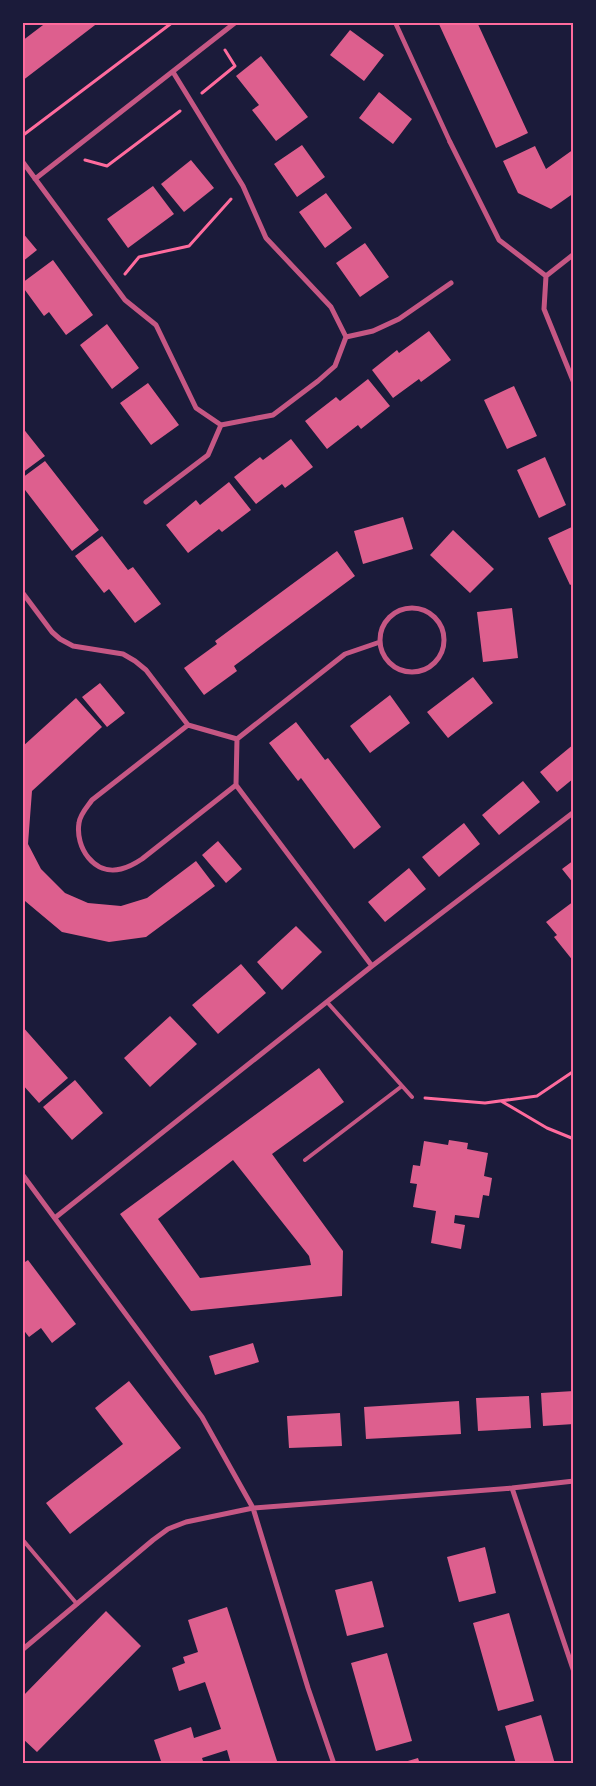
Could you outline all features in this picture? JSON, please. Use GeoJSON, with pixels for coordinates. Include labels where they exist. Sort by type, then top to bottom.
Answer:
{"type":"FeatureCollection","features":[{"type":"Feature","properties":{"kind":"street"},"geometry":{"type":"LineString","coordinates":[[36,179],[236,22]]}},
{"type":"Feature","properties":{"kind":"street"},"geometry":{"type":"LineString","coordinates":[[395,22],[450,142],[499,240],[546,276]]}},
{"type":"Feature","properties":{"kind":"street"},"geometry":{"type":"LineString","coordinates":[[22,161],[125,300],[156,325],[196,408],[222,425],[272,415],[335,366],[346,337],[332,307],[266,238],[243,186],[173,72]]}},
{"type":"Feature","properties":{"kind":"street"},"geometry":{"type":"LineString","coordinates":[[574,254],[546,276],[544,309],[574,383]]}},
{"type":"Feature","properties":{"kind":"street"},"geometry":{"type":"LineString","coordinates":[[346,337],[373,332],[451,283]]}},
{"type":"Feature","properties":{"kind":"street"},"geometry":{"type":"LineString","coordinates":[[146,502],[208,455],[222,425]]}},
{"type":"Feature","properties":{"kind":"street"},"geometry":{"type":"LineString","coordinates":[[22,592],[52,632],[60,639],[79,647],[123,654],[146,670],[188,725],[237,740]]}},
{"type":"Feature","properties":{"kind":"street"},"geometry":{"type":"LineString","coordinates":[[410,608],[426,611],[435,617],[442,626],[444,637],[444,647],[434,664],[425,670],[415,672],[395,668],[382,652],[380,642],[386,621],[394,614],[410,608]]}},
{"type":"Feature","properties":{"kind":"street"},"geometry":{"type":"LineString","coordinates":[[237,740],[345,654],[380,642]]}},
{"type":"Feature","properties":{"kind":"street"},"geometry":{"type":"LineString","coordinates":[[188,725],[92,800],[84,810],[79,821],[78,833],[81,846],[87,857],[97,866],[108,870],[120,870],[132,865],[236,785]]}},
{"type":"Feature","properties":{"kind":"street"},"geometry":{"type":"LineString","coordinates":[[237,740],[236,785],[372,966]]}},
{"type":"Feature","properties":{"kind":"street"},"geometry":{"type":"LineString","coordinates":[[56,1217],[372,966],[574,812]]}},
{"type":"Feature","properties":{"kind":"street"},"geometry":{"type":"LineString","coordinates":[[22,1174],[56,1217],[202,1417],[253,1508],[308,1688],[334,1764]]}},
{"type":"Feature","properties":{"kind":"street"},"geometry":{"type":"LineString","coordinates":[[22,1650],[153,1540],[168,1529],[194,1520],[253,1508],[512,1488],[574,1481]]}},
{"type":"Feature","properties":{"kind":"street"},"geometry":{"type":"LineString","coordinates":[[512,1488],[574,1672]]}},
{"type":"Feature","properties":{"kind":"lane"},"geometry":{"type":"LineString","coordinates":[[327,1002],[412,1097]]}},
{"type":"Feature","properties":{"kind":"lane"},"geometry":{"type":"LineString","coordinates":[[305,1160],[402,1086]]}},
{"type":"Feature","properties":{"kind":"lane"},"geometry":{"type":"LineString","coordinates":[[22,1539],[77,1604]]}},
{"type":"Feature","properties":{"kind":"path"},"geometry":{"type":"LineString","coordinates":[[22,136],[173,22]]}},
{"type":"Feature","properties":{"kind":"path"},"geometry":{"type":"LineString","coordinates":[[69,153],[106,166],[191,102],[235,66],[217,38]]}},
{"type":"Feature","properties":{"kind":"path"},"geometry":{"type":"LineString","coordinates":[[115,286],[138,257],[190,246],[243,186]]}},
{"type":"Feature","properties":{"kind":"path"},"geometry":{"type":"LineString","coordinates":[[412,1097],[485,1103],[537,1096],[574,1071]]}},
{"type":"Feature","properties":{"kind":"path"},"geometry":{"type":"LineString","coordinates":[[500,1101],[547,1128],[574,1139]]}},
{"type":"Feature","properties":{"kind":"building"},"geometry":{"type":"Polygon","coordinates":[[[47,22],[99,22],[22,81],[22,41],[47,22]]]}},
{"type":"Feature","properties":{"kind":"building"},"geometry":{"type":"Polygon","coordinates":[[[438,22],[477,22],[528,133],[496,148],[438,22]]]}},
{"type":"Feature","properties":{"kind":"building"},"geometry":{"type":"Polygon","coordinates":[[[350,30],[384,55],[364,81],[330,55],[350,30]]]}},
{"type":"Feature","properties":{"kind":"building"},"geometry":{"type":"Polygon","coordinates":[[[261,56],[308,117],[276,141],[252,110],[259,105],[236,76],[261,56]]]}},
{"type":"Feature","properties":{"kind":"building"},"geometry":{"type":"Polygon","coordinates":[[[379,92],[412,119],[393,144],[359,118],[379,92]]]}},
{"type":"Feature","properties":{"kind":"building"},"geometry":{"type":"Polygon","coordinates":[[[302,145],[325,177],[297,197],[274,164],[302,145]]]}},
{"type":"Feature","properties":{"kind":"building"},"geometry":{"type":"Polygon","coordinates":[[[535,146],[546,169],[574,149],[574,193],[551,209],[518,193],[503,161],[535,146]]]}},
{"type":"Feature","properties":{"kind":"building"},"geometry":{"type":"Polygon","coordinates":[[[191,160],[214,188],[184,212],[161,184],[191,160]]]}},
{"type":"Feature","properties":{"kind":"building"},"geometry":{"type":"Polygon","coordinates":[[[153,186],[174,214],[128,248],[107,219],[153,186]]]}},
{"type":"Feature","properties":{"kind":"building"},"geometry":{"type":"Polygon","coordinates":[[[326,193],[352,228],[325,248],[299,212],[326,193]]]}},
{"type":"Feature","properties":{"kind":"building"},"geometry":{"type":"Polygon","coordinates":[[[22,232],[37,250],[22,262],[22,232]]]}},
{"type":"Feature","properties":{"kind":"building"},"geometry":{"type":"Polygon","coordinates":[[[365,243],[389,277],[360,297],[336,263],[365,243]]]}},
{"type":"Feature","properties":{"kind":"building"},"geometry":{"type":"Polygon","coordinates":[[[53,260],[93,315],[66,335],[49,312],[44,316],[22,286],[22,283],[53,260]]]}},
{"type":"Feature","properties":{"kind":"building"},"geometry":{"type":"Polygon","coordinates":[[[107,324],[139,368],[112,389],[80,345],[107,324]]]}},
{"type":"Feature","properties":{"kind":"building"},"geometry":{"type":"Polygon","coordinates":[[[429,331],[451,360],[421,382],[419,379],[393,398],[372,370],[397,350],[399,353],[429,331]]]}},
{"type":"Feature","properties":{"kind":"building"},"geometry":{"type":"Polygon","coordinates":[[[368,379],[390,406],[361,429],[358,425],[327,449],[305,421],[336,397],[340,401],[368,379]]]}},
{"type":"Feature","properties":{"kind":"building"},"geometry":{"type":"Polygon","coordinates":[[[148,383],[179,425],[151,445],[120,403],[148,383]]]}},
{"type":"Feature","properties":{"kind":"building"},"geometry":{"type":"Polygon","coordinates":[[[514,386],[537,436],[507,449],[484,400],[514,386]]]}},
{"type":"Feature","properties":{"kind":"building"},"geometry":{"type":"Polygon","coordinates":[[[22,427],[45,456],[22,473],[22,427]]]}},
{"type":"Feature","properties":{"kind":"building"},"geometry":{"type":"Polygon","coordinates":[[[291,439],[313,467],[285,488],[282,484],[256,504],[234,477],[260,457],[263,460],[291,439]]]}},
{"type":"Feature","properties":{"kind":"building"},"geometry":{"type":"Polygon","coordinates":[[[545,457],[566,505],[539,518],[517,470],[545,457]]]}},
{"type":"Feature","properties":{"kind":"building"},"geometry":{"type":"Polygon","coordinates":[[[45,461],[99,530],[72,551],[22,486],[22,478],[45,461]]]}},
{"type":"Feature","properties":{"kind":"building"},"geometry":{"type":"Polygon","coordinates":[[[229,482],[251,510],[222,532],[219,529],[188,553],[166,525],[196,500],[200,505],[229,482]]]}},
{"type":"Feature","properties":{"kind":"building"},"geometry":{"type":"Polygon","coordinates":[[[403,517],[413,549],[363,564],[354,531],[403,517]]]}},
{"type":"Feature","properties":{"kind":"building"},"geometry":{"type":"Polygon","coordinates":[[[574,526],[574,583],[570,585],[548,538],[574,526]]]}},
{"type":"Feature","properties":{"kind":"building"},"geometry":{"type":"Polygon","coordinates":[[[453,530],[494,569],[470,593],[430,555],[453,530]]]}},
{"type":"Feature","properties":{"kind":"building"},"geometry":{"type":"Polygon","coordinates":[[[102,536],[128,570],[133,567],[161,604],[135,623],[109,589],[104,593],[75,556],[102,536]]]}},
{"type":"Feature","properties":{"kind":"building"},"geometry":{"type":"Polygon","coordinates":[[[337,551],[355,576],[234,666],[237,671],[204,695],[184,668],[217,644],[215,641],[337,551]]]}},
{"type":"Feature","properties":{"kind":"building"},"geometry":{"type":"Polygon","coordinates":[[[512,608],[518,658],[483,662],[477,612],[512,608]]]}},
{"type":"Feature","properties":{"kind":"building"},"geometry":{"type":"Polygon","coordinates":[[[473,677],[493,703],[448,738],[427,712],[473,677]]]}},
{"type":"Feature","properties":{"kind":"building"},"geometry":{"type":"Polygon","coordinates":[[[100,683],[125,713],[107,727],[82,697],[100,683]]]}},
{"type":"Feature","properties":{"kind":"building"},"geometry":{"type":"Polygon","coordinates":[[[390,695],[410,723],[370,753],[350,726],[390,695]]]}},
{"type":"Feature","properties":{"kind":"building"},"geometry":{"type":"Polygon","coordinates":[[[76,698],[102,727],[32,791],[28,844],[41,869],[65,893],[88,903],[121,906],[147,898],[196,861],[215,886],[146,937],[109,942],[62,932],[22,898],[22,747],[76,698]]]}},
{"type":"Feature","properties":{"kind":"building"},"geometry":{"type":"Polygon","coordinates":[[[296,722],[325,760],[328,758],[381,827],[354,849],[301,778],[298,781],[269,743],[296,722]]]}},
{"type":"Feature","properties":{"kind":"building"},"geometry":{"type":"Polygon","coordinates":[[[574,744],[574,778],[557,792],[540,772],[574,744]]]}},
{"type":"Feature","properties":{"kind":"building"},"geometry":{"type":"Polygon","coordinates":[[[523,781],[540,802],[499,835],[482,815],[523,781]]]}},
{"type":"Feature","properties":{"kind":"building"},"geometry":{"type":"Polygon","coordinates":[[[464,823],[480,844],[439,877],[422,857],[464,823]]]}},
{"type":"Feature","properties":{"kind":"building"},"geometry":{"type":"Polygon","coordinates":[[[218,841],[242,869],[226,883],[202,855],[218,841]]]}},
{"type":"Feature","properties":{"kind":"building"},"geometry":{"type":"Polygon","coordinates":[[[574,860],[574,884],[562,869],[574,860]]]}},
{"type":"Feature","properties":{"kind":"building"},"geometry":{"type":"Polygon","coordinates":[[[409,868],[426,889],[385,922],[368,902],[409,868]]]}},
{"type":"Feature","properties":{"kind":"building"},"geometry":{"type":"Polygon","coordinates":[[[574,901],[574,962],[554,937],[557,935],[546,922],[574,901]]]}},
{"type":"Feature","properties":{"kind":"building"},"geometry":{"type":"Polygon","coordinates":[[[296,926],[322,952],[282,990],[257,962],[296,926]]]}},
{"type":"Feature","properties":{"kind":"building"},"geometry":{"type":"Polygon","coordinates":[[[241,964],[266,993],[218,1034],[192,1005],[241,964]]]}},
{"type":"Feature","properties":{"kind":"building"},"geometry":{"type":"Polygon","coordinates":[[[170,1016],[197,1044],[150,1087],[124,1058],[170,1016]]]}},
{"type":"Feature","properties":{"kind":"building"},"geometry":{"type":"Polygon","coordinates":[[[22,1026],[68,1078],[39,1103],[22,1084],[22,1026]]]}},
{"type":"Feature","properties":{"kind":"building"},"geometry":{"type":"Polygon","coordinates":[[[319,1068],[344,1102],[272,1154],[343,1251],[342,1296],[191,1311],[120,1214],[319,1068]],[[233,1160],[158,1219],[200,1278],[311,1265],[309,1256],[233,1160]]]}},
{"type":"Feature","properties":{"kind":"building"},"geometry":{"type":"Polygon","coordinates":[[[75,1080],[103,1113],[72,1140],[43,1107],[75,1080]]]}},
{"type":"Feature","properties":{"kind":"building"},"geometry":{"type":"Polygon","coordinates":[[[449,1140],[468,1143],[467,1149],[488,1153],[484,1176],[492,1178],[489,1196],[483,1195],[479,1218],[455,1215],[454,1223],[465,1225],[461,1249],[431,1243],[436,1211],[413,1207],[417,1184],[410,1183],[413,1165],[420,1166],[424,1141],[448,1145],[449,1140]]]}},
{"type":"Feature","properties":{"kind":"building"},"geometry":{"type":"Polygon","coordinates":[[[28,1260],[76,1324],[52,1343],[41,1328],[29,1337],[22,1328],[22,1264],[28,1260]]]}},
{"type":"Feature","properties":{"kind":"building"},"geometry":{"type":"Polygon","coordinates":[[[253,1343],[259,1362],[215,1375],[209,1356],[253,1343]]]}},
{"type":"Feature","properties":{"kind":"building"},"geometry":{"type":"Polygon","coordinates":[[[129,1381],[181,1448],[70,1534],[46,1503],[123,1444],[95,1408],[129,1381]]]}},
{"type":"Feature","properties":{"kind":"building"},"geometry":{"type":"Polygon","coordinates":[[[574,1391],[574,1424],[543,1426],[541,1393],[574,1391]]]}},
{"type":"Feature","properties":{"kind":"building"},"geometry":{"type":"Polygon","coordinates":[[[529,1396],[531,1428],[478,1431],[476,1398],[529,1396]]]}},
{"type":"Feature","properties":{"kind":"building"},"geometry":{"type":"Polygon","coordinates":[[[459,1401],[461,1434],[366,1439],[364,1407],[459,1401]]]}},
{"type":"Feature","properties":{"kind":"building"},"geometry":{"type":"Polygon","coordinates":[[[340,1413],[342,1446],[289,1448],[287,1416],[340,1413]]]}},
{"type":"Feature","properties":{"kind":"building"},"geometry":{"type":"Polygon","coordinates":[[[485,1547],[496,1593],[459,1602],[447,1557],[485,1547]]]}},
{"type":"Feature","properties":{"kind":"building"},"geometry":{"type":"Polygon","coordinates":[[[372,1581],[384,1627],[347,1636],[335,1590],[372,1581]]]}},
{"type":"Feature","properties":{"kind":"building"},"geometry":{"type":"Polygon","coordinates":[[[227,1607],[278,1764],[231,1764],[227,1750],[202,1758],[204,1764],[162,1764],[154,1740],[191,1727],[194,1738],[221,1729],[205,1682],[179,1691],[172,1668],[185,1663],[183,1657],[198,1652],[188,1620],[227,1607]]]}},
{"type":"Feature","properties":{"kind":"building"},"geometry":{"type":"Polygon","coordinates":[[[106,1611],[141,1646],[37,1752],[22,1738],[22,1697],[106,1611]]]}},
{"type":"Feature","properties":{"kind":"building"},"geometry":{"type":"Polygon","coordinates":[[[509,1613],[534,1701],[498,1711],[473,1623],[509,1613]]]}},
{"type":"Feature","properties":{"kind":"building"},"geometry":{"type":"Polygon","coordinates":[[[387,1653],[412,1741],[376,1751],[351,1663],[387,1653]]]}},
{"type":"Feature","properties":{"kind":"building"},"geometry":{"type":"Polygon","coordinates":[[[541,1715],[555,1764],[516,1764],[505,1726],[541,1715]]]}},
{"type":"Feature","properties":{"kind":"building"},"geometry":{"type":"Polygon","coordinates":[[[418,1758],[420,1764],[401,1764],[401,1763],[418,1758]]]}}]}
